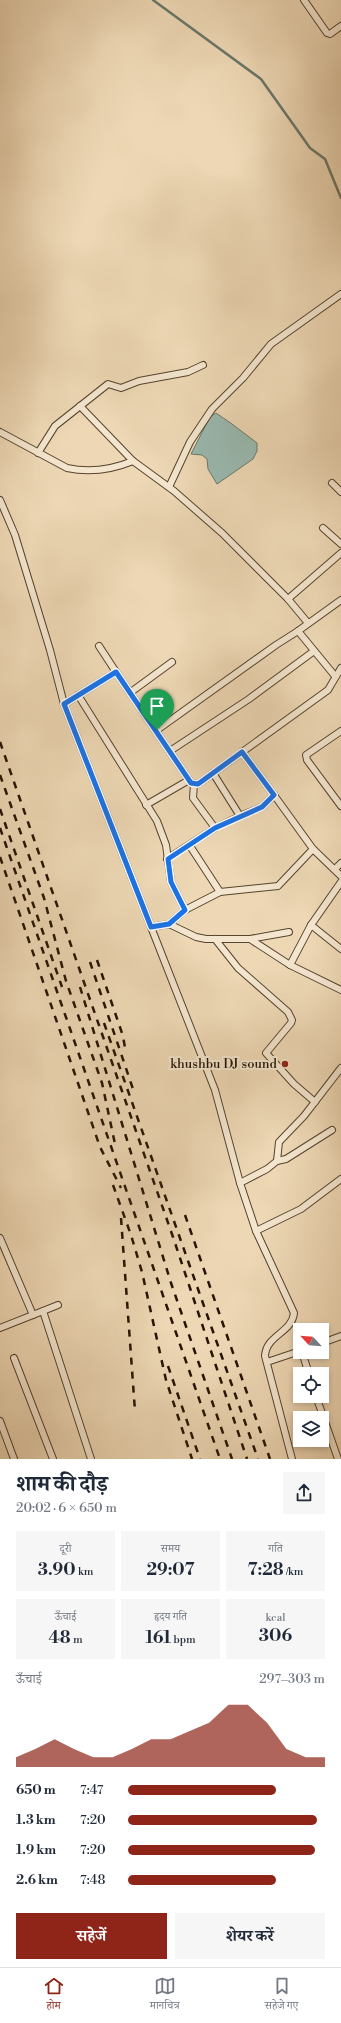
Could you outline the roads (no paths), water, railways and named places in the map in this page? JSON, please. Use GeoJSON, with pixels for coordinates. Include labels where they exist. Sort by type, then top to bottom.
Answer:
{"type":"FeatureCollection","features":[{"type":"Feature","properties":{"kind":"street"},"geometry":{"type":"LineString","coordinates":[[306,1],[327,33],[330,34],[341,26]]}},
{"type":"Feature","properties":{"kind":"street"},"geometry":{"type":"LineString","coordinates":[[169,487],[190,442],[212,409],[243,378],[271,344],[341,294]]}},
{"type":"Feature","properties":{"kind":"street"},"geometry":{"type":"LineString","coordinates":[[38,453],[55,426],[108,384],[121,388],[139,381],[188,372],[203,365]]}},
{"type":"Feature","properties":{"kind":"street"},"geometry":{"type":"LineString","coordinates":[[80,406],[133,461],[169,487],[222,533],[288,599],[308,624]]}},
{"type":"Feature","properties":{"kind":"street"},"geometry":{"type":"LineString","coordinates":[[0,432],[67,468],[78,470],[102,470],[118,468],[133,461]]}},
{"type":"Feature","properties":{"kind":"street"},"geometry":{"type":"LineString","coordinates":[[332,483],[341,492]]}},
{"type":"Feature","properties":{"kind":"street"},"geometry":{"type":"LineString","coordinates":[[0,500],[15,536],[50,650],[64,704],[215,1090],[240,1183],[256,1231],[294,1313],[292,1322],[269,1342],[265,1348],[267,1362],[292,1459]]}},
{"type":"Feature","properties":{"kind":"street"},"geometry":{"type":"LineString","coordinates":[[323,528],[341,544]]}},
{"type":"Feature","properties":{"kind":"street"},"geometry":{"type":"LineString","coordinates":[[288,599],[341,553]]}},
{"type":"Feature","properties":{"kind":"street"},"geometry":{"type":"LineString","coordinates":[[157,730],[341,600]]}},
{"type":"Feature","properties":{"kind":"street"},"geometry":{"type":"LineString","coordinates":[[298,631],[335,676]]}},
{"type":"Feature","properties":{"kind":"street"},"geometry":{"type":"LineString","coordinates":[[99,646],[191,782],[193,798],[215,828]]}},
{"type":"Feature","properties":{"kind":"street"},"geometry":{"type":"LineString","coordinates":[[170,751],[249,699],[314,651]]}},
{"type":"Feature","properties":{"kind":"street"},"geometry":{"type":"LineString","coordinates":[[131,692],[172,662]]}},
{"type":"Feature","properties":{"kind":"street"},"geometry":{"type":"LineString","coordinates":[[146,805],[191,782],[198,784],[328,690],[341,668]]}},
{"type":"Feature","properties":{"kind":"street"},"geometry":{"type":"LineString","coordinates":[[64,704],[116,672]]}},
{"type":"Feature","properties":{"kind":"street"},"geometry":{"type":"LineString","coordinates":[[78,696],[146,805],[163,836],[171,882],[185,910]]}},
{"type":"Feature","properties":{"kind":"street"},"geometry":{"type":"LineString","coordinates":[[341,731],[306,755],[307,760],[341,806]]}},
{"type":"Feature","properties":{"kind":"street"},"geometry":{"type":"LineString","coordinates":[[242,752],[313,849],[341,876]]}},
{"type":"Feature","properties":{"kind":"street"},"geometry":{"type":"LineString","coordinates":[[213,773],[240,816]]}},
{"type":"Feature","properties":{"kind":"street"},"geometry":{"type":"LineString","coordinates":[[168,859],[190,846],[215,828],[262,807],[274,795]]}},
{"type":"Feature","properties":{"kind":"street"},"geometry":{"type":"LineString","coordinates":[[190,846],[220,892]]}},
{"type":"Feature","properties":{"kind":"street"},"geometry":{"type":"LineString","coordinates":[[151,927],[169,924],[185,910],[220,892],[278,886],[313,849]]}},
{"type":"Feature","properties":{"kind":"street"},"geometry":{"type":"LineString","coordinates":[[335,869],[341,863]]}},
{"type":"Feature","properties":{"kind":"street"},"geometry":{"type":"LineString","coordinates":[[290,965],[311,925],[341,882]]}},
{"type":"Feature","properties":{"kind":"street"},"geometry":{"type":"LineString","coordinates":[[169,924],[196,937],[206,939],[250,939],[289,932]]}},
{"type":"Feature","properties":{"kind":"street"},"geometry":{"type":"LineString","coordinates":[[311,925],[341,949]]}},
{"type":"Feature","properties":{"kind":"street"},"geometry":{"type":"LineString","coordinates":[[215,939],[238,968],[288,1012],[292,1020],[291,1023],[268,1048],[266,1053],[294,1084],[315,1102]]}},
{"type":"Feature","properties":{"kind":"street"},"geometry":{"type":"LineString","coordinates":[[250,939],[290,965],[341,990]]}},
{"type":"Feature","properties":{"kind":"street"},"geometry":{"type":"LineString","coordinates":[[277,1161],[280,1142],[315,1102],[341,1068]]}},
{"type":"Feature","properties":{"kind":"street"},"geometry":{"type":"LineString","coordinates":[[240,1183],[267,1169],[277,1161],[286,1159],[332,1130]]}},
{"type":"Feature","properties":{"kind":"street"},"geometry":{"type":"LineString","coordinates":[[256,1231],[301,1209],[341,1179]]}},
{"type":"Feature","properties":{"kind":"street"},"geometry":{"type":"LineString","coordinates":[[0,1238],[33,1315]]}},
{"type":"Feature","properties":{"kind":"street"},"geometry":{"type":"LineString","coordinates":[[0,1328],[58,1305]]}},
{"type":"Feature","properties":{"kind":"street"},"geometry":{"type":"LineString","coordinates":[[43,1311],[91,1459]]}},
{"type":"Feature","properties":{"kind":"street"},"geometry":{"type":"LineString","coordinates":[[329,1340],[341,1336]]}},
{"type":"Feature","properties":{"kind":"street"},"geometry":{"type":"LineString","coordinates":[[267,1362],[293,1354]]}},
{"type":"Feature","properties":{"kind":"street"},"geometry":{"type":"LineString","coordinates":[[14,1358],[53,1459]]}},
{"type":"Feature","properties":{"kind":"street"},"geometry":{"type":"LineString","coordinates":[[318,1403],[338,1459]]}},
{"type":"Feature","properties":{"kind":"street"},"geometry":{"type":"LineString","coordinates":[[0,1422],[14,1459]]}},
{"type":"Feature","properties":{"kind":"water"},"geometry":{"type":"Polygon","coordinates":[[[216,413],[257,443],[257,451],[253,459],[217,484],[208,469],[207,459],[202,455],[191,454],[210,417],[216,413]]]}},
{"type":"Feature","properties":{"kind":"waterway"},"geometry":{"type":"LineString","coordinates":[[153,0],[261,79],[310,148],[325,159],[341,198]]}},
{"type":"Feature","properties":{"kind":"railway"},"geometry":{"type":"LineString","coordinates":[[0,742],[173,1237],[247,1459]]}},
{"type":"Feature","properties":{"kind":"railway"},"geometry":{"type":"LineString","coordinates":[[0,775],[44,898],[66,981],[102,1083],[115,1144]]}},
{"type":"Feature","properties":{"kind":"railway"},"geometry":{"type":"LineString","coordinates":[[0,809],[62,987]]}},
{"type":"Feature","properties":{"kind":"railway"},"geometry":{"type":"LineString","coordinates":[[0,828],[220,1459]]}},
{"type":"Feature","properties":{"kind":"railway"},"geometry":{"type":"LineString","coordinates":[[0,857],[100,1147],[121,1188]]}},
{"type":"Feature","properties":{"kind":"railway"},"geometry":{"type":"LineString","coordinates":[[97,960],[123,1036],[125,1048]]}},
{"type":"Feature","properties":{"kind":"railway"},"geometry":{"type":"LineString","coordinates":[[90,962],[133,1089]]}},
{"type":"Feature","properties":{"kind":"railway"},"geometry":{"type":"LineString","coordinates":[[80,987],[171,1283],[232,1459]]}},
{"type":"Feature","properties":{"kind":"railway"},"geometry":{"type":"LineString","coordinates":[[104,1023],[258,1459]]}},
{"type":"Feature","properties":{"kind":"railway"},"geometry":{"type":"LineString","coordinates":[[113,1185],[131,1235],[142,1272],[166,1380],[192,1459]]}},
{"type":"Feature","properties":{"kind":"railway"},"geometry":{"type":"LineString","coordinates":[[185,1215],[270,1459]]}},
{"type":"Feature","properties":{"kind":"railway"},"geometry":{"type":"LineString","coordinates":[[121,1218],[135,1411]]}},
{"type":"Feature","properties":{"kind":"railway"},"geometry":{"type":"LineString","coordinates":[[168,1366],[200,1459]]}},
{"type":"Feature","properties":{"kind":"place","name":"khushbu DJ sound"},"geometry":{"type":"Point","coordinates":[285,1064]}}]}
